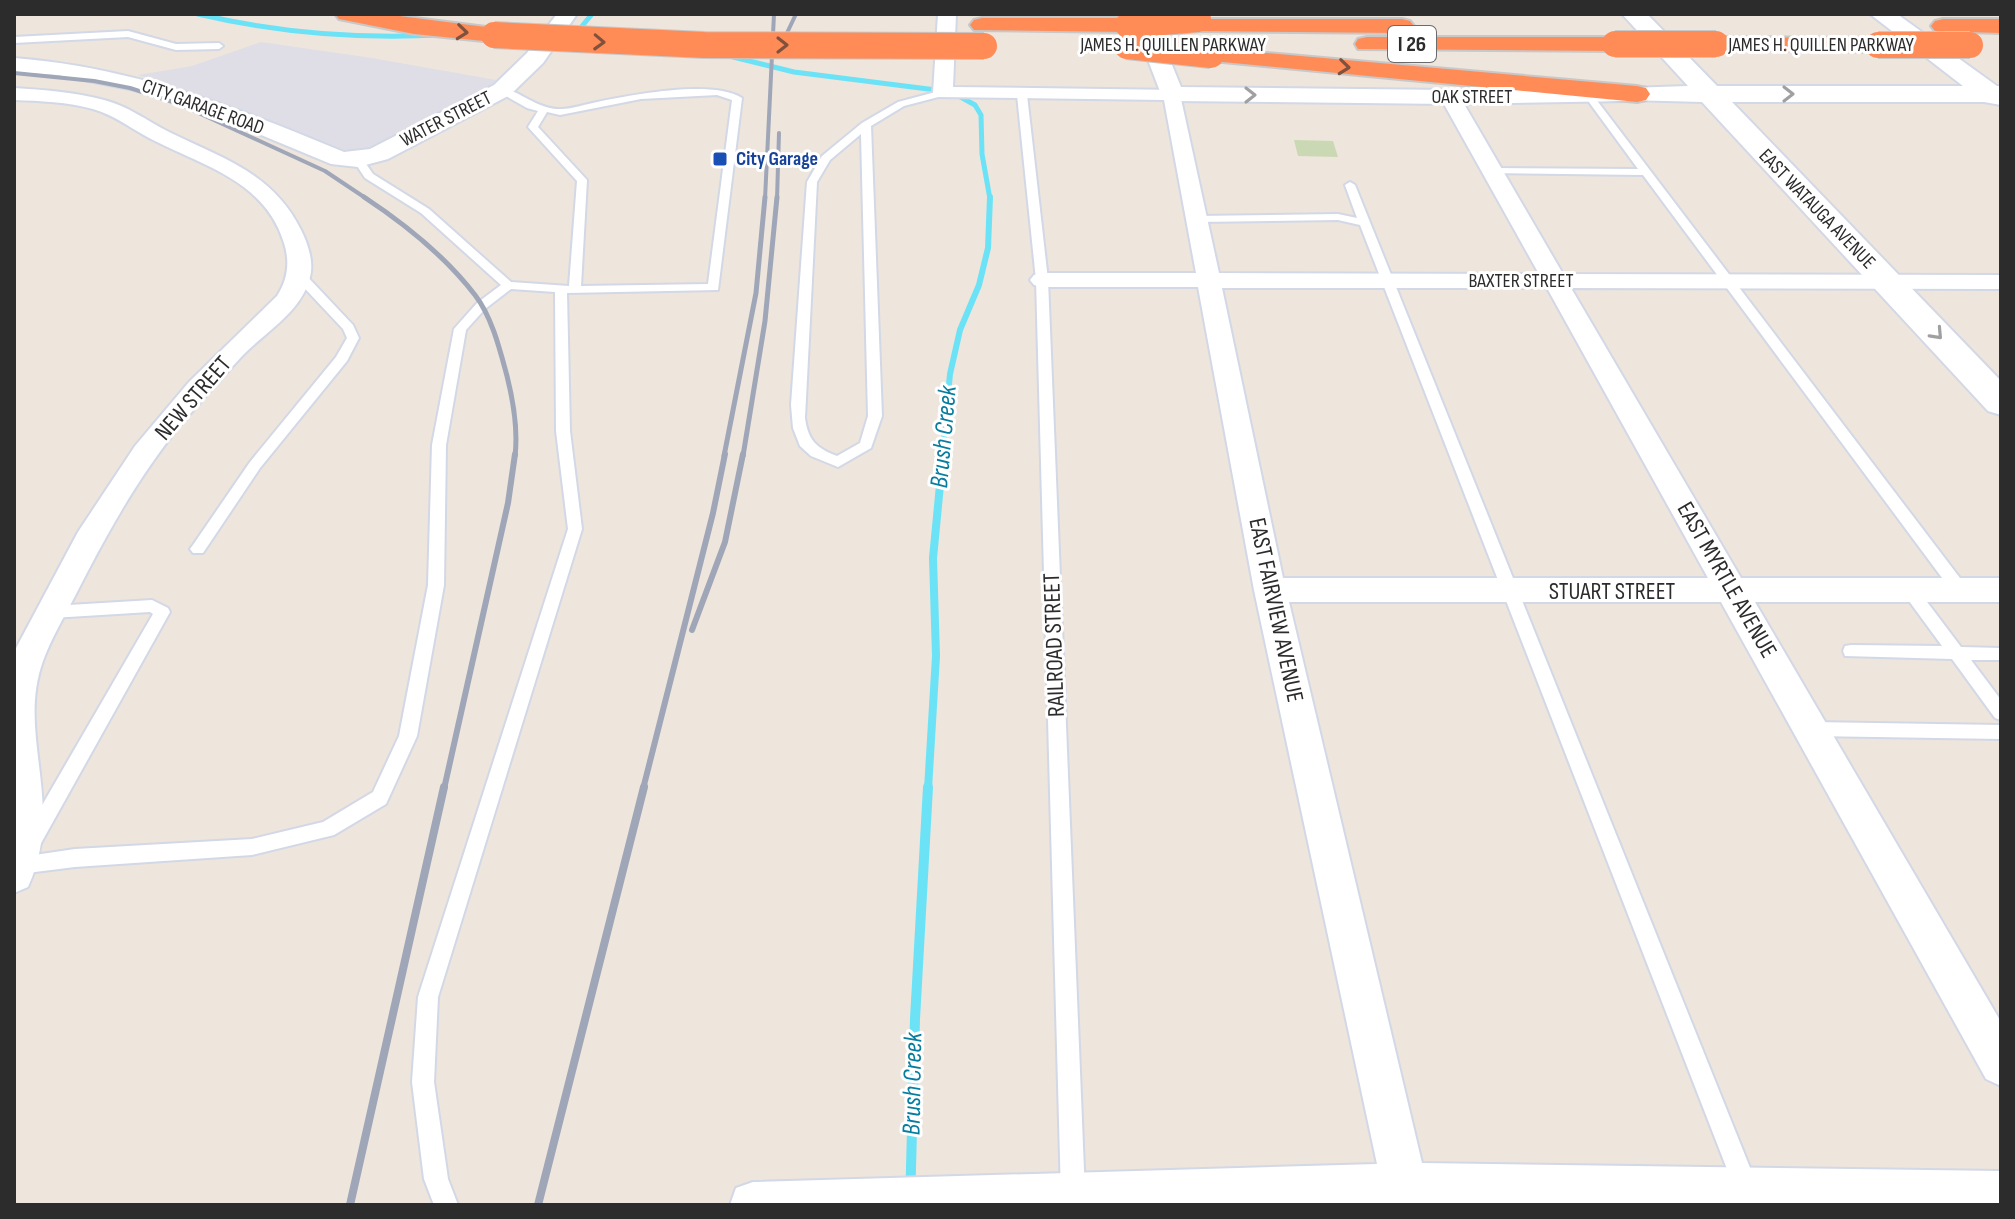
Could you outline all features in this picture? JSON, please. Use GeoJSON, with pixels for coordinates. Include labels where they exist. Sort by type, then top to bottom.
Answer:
{"type":"FeatureCollection","features":[{"type":"Feature","properties":{"kind":"highway"},"geometry":{"type":"LineString","coordinates":[[1118,35],[1205,36],[1248,14]]}},
{"type":"Feature","properties":{"kind":"highway","name":"JAMES H. QUILLEN PARKWAY"},"geometry":{"type":"LineString","coordinates":[[337,15],[374,20],[504,21],[704,45],[983,35],[1118,35]]}},
{"type":"Feature","properties":{"kind":"highway","name":"JAMES H. QUILLEN PARKWAY"},"geometry":{"type":"LineString","coordinates":[[1707,36],[1856,27],[2001,26]]}},
{"type":"Feature","properties":{"kind":"highway"},"geometry":{"type":"LineString","coordinates":[[1118,35],[1205,36],[1637,94]]}},
{"type":"Feature","properties":{"kind":"highway","name":"JAMES H. QUILLEN PARKWAY"},"geometry":{"type":"LineString","coordinates":[[1205,36],[1707,36],[1878,45],[2001,45]]}},
{"type":"Feature","properties":{"kind":"main road","name":"EAST WATAUGA AVENUE"},"geometry":{"type":"LineString","coordinates":[[1634,14],[2001,403]]}},
{"type":"Feature","properties":{"kind":"main road"},"geometry":{"type":"LineString","coordinates":[[1882,14],[1998,97]]}},
{"type":"Feature","properties":{"kind":"main road","name":"OAK STREET"},"geometry":{"type":"LineString","coordinates":[[1637,94],[1998,97]]}},
{"type":"Feature","properties":{"kind":"street","name":"WATER STREET"},"geometry":{"type":"LineString","coordinates":[[349,159],[392,147],[502,90],[535,58],[567,14]]}},
{"type":"Feature","properties":{"kind":"street"},"geometry":{"type":"LineString","coordinates":[[943,93],[947,14]]}},
{"type":"Feature","properties":{"kind":"street","name":"EAST FAIRVIEW AVENUE"},"geometry":{"type":"LineString","coordinates":[[1151,14],[1159,60],[1172,94],[1270,590],[1407,1195]]}},
{"type":"Feature","properties":{"kind":"street","name":"CITY GARAGE ROAD"},"geometry":{"type":"LineString","coordinates":[[14,65],[65,69],[167,90],[349,159]]}},
{"type":"Feature","properties":{"kind":"street","name":"OAK STREET"},"geometry":{"type":"LineString","coordinates":[[943,93],[1450,97],[1637,94]]}},
{"type":"Feature","properties":{"kind":"street"},"geometry":{"type":"LineString","coordinates":[[14,94],[75,99],[111,108],[256,182],[280,211],[293,236],[299,275]]}},
{"type":"Feature","properties":{"kind":"street","name":"EAST MYRTLE AVENUE"},"geometry":{"type":"LineString","coordinates":[[1450,97],[2001,1064]]}},
{"type":"Feature","properties":{"kind":"street","name":"NEW STREET"},"geometry":{"type":"LineString","coordinates":[[19,865],[28,819],[17,695],[24,665],[97,528],[163,427],[236,348],[282,305],[299,275]]}},
{"type":"Feature","properties":{"kind":"street","name":"BAXTER STREET"},"geometry":{"type":"LineString","coordinates":[[1042,280],[2001,282]]}},
{"type":"Feature","properties":{"kind":"street","name":"STUART STREET"},"geometry":{"type":"LineString","coordinates":[[1270,590],[2001,590]]}},
{"type":"Feature","properties":{"kind":"street"},"geometry":{"type":"LineString","coordinates":[[753,1205],[924,1199],[988,1202],[1073,1196],[1183,1199],[1407,1195],[1750,1198],[2001,1194]]}},
{"type":"Feature","properties":{"kind":"lane"},"geometry":{"type":"LineString","coordinates":[[14,40],[128,34],[176,47],[219,46]]}},
{"type":"Feature","properties":{"kind":"lane"},"geometry":{"type":"LineString","coordinates":[[19,865],[75,858],[252,847],[327,829],[380,798],[408,736],[436,585],[439,445],[460,329],[481,306],[508,285],[568,289],[714,287],[737,98],[718,92],[641,96],[560,112],[530,106],[502,90]]}},
{"type":"Feature","properties":{"kind":"lane"},"geometry":{"type":"LineString","coordinates":[[866,125],[875,416],[866,445],[838,462],[812,452],[799,437],[798,405],[812,182],[826,158],[866,125],[901,104],[943,93]]}},
{"type":"Feature","properties":{"kind":"lane","name":"RAILROAD STREET"},"geometry":{"type":"LineString","coordinates":[[1022,95],[1042,280],[1073,1196]]}},
{"type":"Feature","properties":{"kind":"lane"},"geometry":{"type":"LineString","coordinates":[[1589,96],[1960,590]]}},
{"type":"Feature","properties":{"kind":"lane"},"geometry":{"type":"LineString","coordinates":[[446,1205],[436,1179],[423,1082],[428,997],[575,529],[563,431],[568,289],[582,180],[533,127],[545,108]]}},
{"type":"Feature","properties":{"kind":"lane","name":"CITY GARAGE ROAD"},"geometry":{"type":"LineString","coordinates":[[349,159],[369,176],[425,211],[508,285]]}},
{"type":"Feature","properties":{"kind":"lane"},"geometry":{"type":"LineString","coordinates":[[1491,171],[1646,172]]}},
{"type":"Feature","properties":{"kind":"lane"},"geometry":{"type":"LineString","coordinates":[[1350,185],[1750,1198]]}},
{"type":"Feature","properties":{"kind":"lane"},"geometry":{"type":"LineString","coordinates":[[1196,219],[1338,217],[1363,222]]}},
{"type":"Feature","properties":{"kind":"lane"},"geometry":{"type":"LineString","coordinates":[[198,549],[255,465],[342,358],[353,338],[349,328],[299,275]]}},
{"type":"Feature","properties":{"kind":"lane"},"geometry":{"type":"LineString","coordinates":[[1909,590],[2001,713]]}},
{"type":"Feature","properties":{"kind":"lane"},"geometry":{"type":"LineString","coordinates":[[19,865],[162,612],[152,606],[52,612]]}},
{"type":"Feature","properties":{"kind":"lane"},"geometry":{"type":"LineString","coordinates":[[1851,651],[2001,654]]}},
{"type":"Feature","properties":{"kind":"lane"},"geometry":{"type":"LineString","coordinates":[[1812,729],[2001,732]]}},
{"type":"Feature","properties":{"kind":"shaded area"},"geometry":{"type":"Polygon","coordinates":[[[261,42],[496,80],[478,97],[362,153],[340,153],[206,98],[138,75],[192,66],[261,42]]]}},
{"type":"Feature","properties":{"kind":"green space"},"geometry":{"type":"Polygon","coordinates":[[[1294,140],[1333,141],[1338,157],[1298,156],[1294,140]]]}},
{"type":"Feature","properties":{"kind":"waterway"},"geometry":{"type":"LineString","coordinates":[[198,14],[258,26],[318,33],[439,35]]}},
{"type":"Feature","properties":{"kind":"waterway","name":"Brush Creek"},"geometry":{"type":"LineString","coordinates":[[578,31],[592,14]]}},
{"type":"Feature","properties":{"kind":"waterway","name":"Brush Creek"},"geometry":{"type":"LineString","coordinates":[[729,56],[794,72],[944,91]]}},
{"type":"Feature","properties":{"kind":"waterway","name":"Brush Creek"},"geometry":{"type":"LineString","coordinates":[[957,95],[975,105],[981,115],[982,154],[990,199]]}},
{"type":"Feature","properties":{"kind":"waterway","name":"Brush Creek"},"geometry":{"type":"LineString","coordinates":[[942,456],[950,374],[960,330],[979,285],[988,248],[990,199]]}},
{"type":"Feature","properties":{"kind":"waterway","name":"Brush Creek"},"geometry":{"type":"LineString","coordinates":[[928,789],[936,656],[933,558],[943,454]]}},
{"type":"Feature","properties":{"kind":"waterway","name":"Brush Creek"},"geometry":{"type":"LineString","coordinates":[[910,1205],[915,1019],[928,787]]}},
{"type":"Feature","properties":{"kind":"railway"},"geometry":{"type":"LineString","coordinates":[[765,199],[774,14]]}},
{"type":"Feature","properties":{"kind":"railway"},"geometry":{"type":"LineString","coordinates":[[783,57],[786,35],[796,14]]}},
{"type":"Feature","properties":{"kind":"railway"},"geometry":{"type":"LineString","coordinates":[[14,73],[94,81],[130,88],[179,104],[325,171],[364,197]]}},
{"type":"Feature","properties":{"kind":"railway"},"geometry":{"type":"LineString","coordinates":[[777,199],[779,133]]}},
{"type":"Feature","properties":{"kind":"railway"},"geometry":{"type":"LineString","coordinates":[[364,197],[438,254],[481,304],[495,334],[509,385],[515,426],[515,456]]}},
{"type":"Feature","properties":{"kind":"railway"},"geometry":{"type":"LineString","coordinates":[[724,456],[756,293],[765,197]]}},
{"type":"Feature","properties":{"kind":"railway"},"geometry":{"type":"LineString","coordinates":[[743,456],[765,321],[777,197]]}},
{"type":"Feature","properties":{"kind":"railway"},"geometry":{"type":"LineString","coordinates":[[444,789],[508,503],[515,454]]}},
{"type":"Feature","properties":{"kind":"railway"},"geometry":{"type":"LineString","coordinates":[[643,789],[725,454]]}},
{"type":"Feature","properties":{"kind":"railway"},"geometry":{"type":"LineString","coordinates":[[692,630],[725,542],[743,454]]}},
{"type":"Feature","properties":{"kind":"railway"},"geometry":{"type":"LineString","coordinates":[[350,1205],[444,787]]}},
{"type":"Feature","properties":{"kind":"railway"},"geometry":{"type":"LineString","coordinates":[[538,1205],[644,787]]}},
{"type":"Feature","properties":{"kind":"place","name":"City Garage"},"geometry":{"type":"Point","coordinates":[720,159]}}]}
